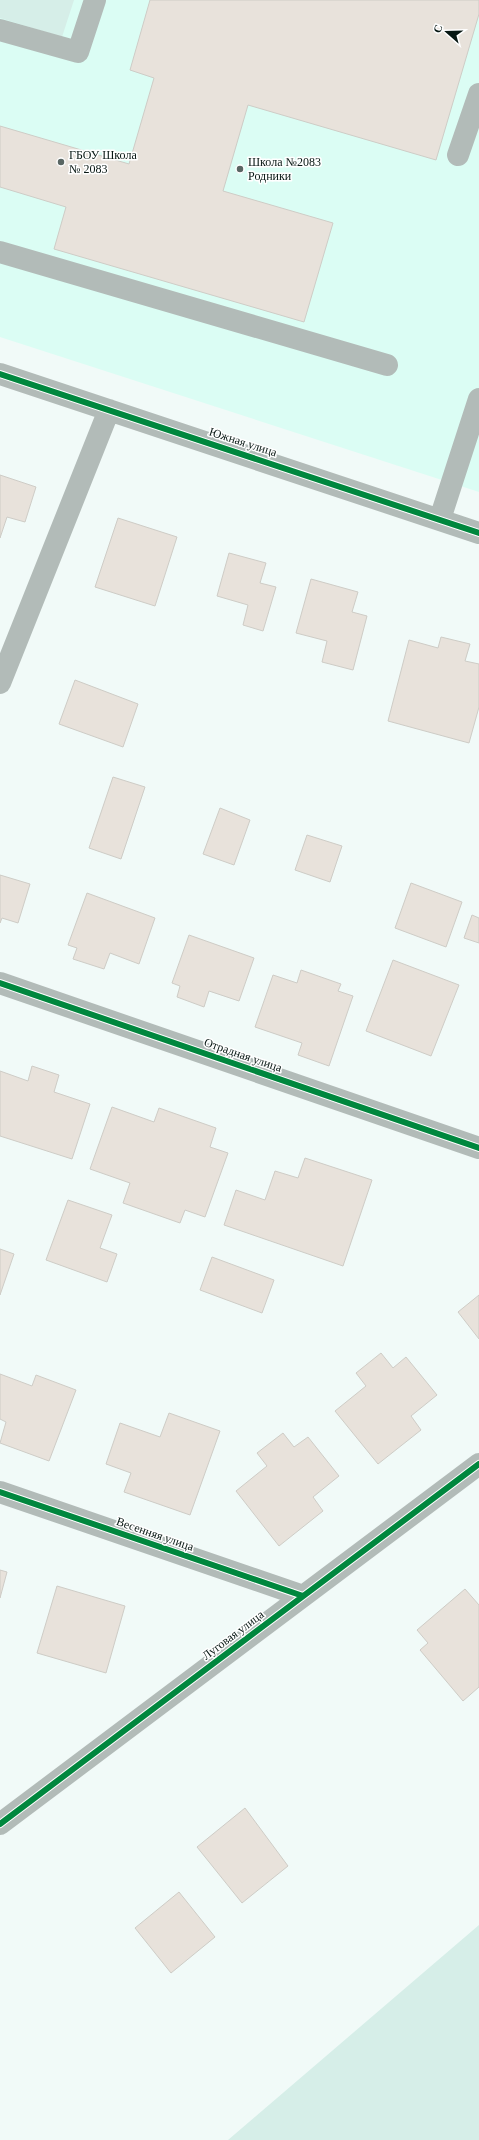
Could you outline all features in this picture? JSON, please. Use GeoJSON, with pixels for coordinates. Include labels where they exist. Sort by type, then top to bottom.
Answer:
{"type":"FeatureCollection","features":[{"type":"Feature","properties":{"kind":"street"},"geometry":{"type":"LineString","coordinates":[[0,30],[78,52],[95,0]]}},
{"type":"Feature","properties":{"kind":"street"},"geometry":{"type":"LineString","coordinates":[[458,155],[479,94]]}},
{"type":"Feature","properties":{"kind":"street"},"geometry":{"type":"LineString","coordinates":[[0,252],[386,365]]}},
{"type":"Feature","properties":{"kind":"street","name":"Южная улица"},"geometry":{"type":"LineString","coordinates":[[0,374],[479,533]]}},
{"type":"Feature","properties":{"kind":"street"},"geometry":{"type":"LineString","coordinates":[[440,519],[479,398]]}},
{"type":"Feature","properties":{"kind":"street"},"geometry":{"type":"LineString","coordinates":[[0,683],[109,410]]}},
{"type":"Feature","properties":{"kind":"street","name":"Отрадная улица"},"geometry":{"type":"LineString","coordinates":[[0,983],[479,1148]]}},
{"type":"Feature","properties":{"kind":"street","name":"Луговая улица"},"geometry":{"type":"LineString","coordinates":[[0,1824],[479,1464]]}},
{"type":"Feature","properties":{"kind":"street","name":"Весенняя улица"},"geometry":{"type":"LineString","coordinates":[[0,1492],[303,1596]]}},
{"type":"Feature","properties":{"kind":"shaded area","name":"Школа №2083 Родники"},"geometry":{"type":"Polygon","coordinates":[[[0,0],[479,0],[479,492],[0,337],[0,0]]]}},
{"type":"Feature","properties":{"kind":"shaded area"},"geometry":{"type":"Polygon","coordinates":[[[0,0],[74,0],[62,37],[0,18],[0,0]]]}},
{"type":"Feature","properties":{"kind":"shaded area"},"geometry":{"type":"Polygon","coordinates":[[[479,1925],[479,2140],[228,2140],[479,1925]]]}},
{"type":"Feature","properties":{"kind":"building","name":"ГБОУ Школа № 2083"},"geometry":{"type":"Polygon","coordinates":[[[150,0],[479,0],[479,14],[436,160],[248,105],[223,191],[333,223],[304,322],[54,249],[66,207],[0,187],[0,126],[129,164],[154,78],[130,70],[150,0]]]}},
{"type":"Feature","properties":{"kind":"building"},"geometry":{"type":"Polygon","coordinates":[[[0,475],[36,487],[25,522],[7,517],[0,538],[0,475]]]}},
{"type":"Feature","properties":{"kind":"building"},"geometry":{"type":"Polygon","coordinates":[[[118,518],[177,537],[155,606],[95,587],[118,518]]]}},
{"type":"Feature","properties":{"kind":"building"},"geometry":{"type":"Polygon","coordinates":[[[229,553],[266,563],[260,583],[276,587],[263,631],[243,625],[248,605],[217,596],[229,553]]]}},
{"type":"Feature","properties":{"kind":"building"},"geometry":{"type":"Polygon","coordinates":[[[311,579],[358,592],[352,612],[367,616],[353,670],[322,662],[327,641],[296,633],[311,579]]]}},
{"type":"Feature","properties":{"kind":"building"},"geometry":{"type":"Polygon","coordinates":[[[441,637],[470,644],[465,661],[479,664],[479,707],[469,743],[388,721],[409,640],[438,648],[441,637]]]}},
{"type":"Feature","properties":{"kind":"building"},"geometry":{"type":"Polygon","coordinates":[[[75,680],[138,704],[123,747],[59,724],[75,680]]]}},
{"type":"Feature","properties":{"kind":"building"},"geometry":{"type":"Polygon","coordinates":[[[113,777],[145,787],[121,859],[89,848],[113,777]]]}},
{"type":"Feature","properties":{"kind":"building"},"geometry":{"type":"Polygon","coordinates":[[[220,808],[250,820],[234,865],[203,854],[220,808]]]}},
{"type":"Feature","properties":{"kind":"building"},"geometry":{"type":"Polygon","coordinates":[[[307,835],[342,846],[330,882],[295,870],[307,835]]]}},
{"type":"Feature","properties":{"kind":"building"},"geometry":{"type":"Polygon","coordinates":[[[0,875],[30,884],[18,923],[2,918],[0,923],[0,875]]]}},
{"type":"Feature","properties":{"kind":"building"},"geometry":{"type":"Polygon","coordinates":[[[411,883],[462,902],[446,947],[395,928],[411,883]]]}},
{"type":"Feature","properties":{"kind":"building"},"geometry":{"type":"Polygon","coordinates":[[[87,893],[155,918],[139,964],[110,953],[104,969],[73,959],[77,948],[68,945],[87,893]]]}},
{"type":"Feature","properties":{"kind":"building"},"geometry":{"type":"Polygon","coordinates":[[[472,915],[479,918],[479,943],[464,938],[472,915]]]}},
{"type":"Feature","properties":{"kind":"building"},"geometry":{"type":"Polygon","coordinates":[[[189,935],[254,958],[239,1001],[209,991],[204,1007],[177,997],[180,986],[172,983],[189,935]]]}},
{"type":"Feature","properties":{"kind":"building"},"geometry":{"type":"Polygon","coordinates":[[[393,960],[459,985],[431,1056],[366,1031],[393,960]]]}},
{"type":"Feature","properties":{"kind":"building"},"geometry":{"type":"Polygon","coordinates":[[[301,970],[341,984],[338,991],[353,996],[329,1066],[298,1055],[302,1043],[255,1027],[273,975],[297,983],[301,970]]]}},
{"type":"Feature","properties":{"kind":"building"},"geometry":{"type":"Polygon","coordinates":[[[32,1066],[59,1075],[54,1092],[90,1104],[72,1159],[0,1136],[0,1071],[28,1081],[32,1066]]]}},
{"type":"Feature","properties":{"kind":"building"},"geometry":{"type":"Polygon","coordinates":[[[112,1107],[154,1122],[159,1108],[216,1128],[210,1147],[228,1153],[205,1217],[185,1210],[180,1223],[123,1203],[130,1183],[90,1169],[112,1107]]]}},
{"type":"Feature","properties":{"kind":"building"},"geometry":{"type":"Polygon","coordinates":[[[305,1158],[372,1180],[343,1266],[224,1225],[236,1190],[265,1200],[275,1171],[298,1178],[305,1158]]]}},
{"type":"Feature","properties":{"kind":"building"},"geometry":{"type":"Polygon","coordinates":[[[68,1200],[112,1215],[100,1248],[117,1254],[107,1282],[46,1260],[68,1200]]]}},
{"type":"Feature","properties":{"kind":"building"},"geometry":{"type":"Polygon","coordinates":[[[0,1249],[14,1254],[0,1295],[0,1249]]]}},
{"type":"Feature","properties":{"kind":"building"},"geometry":{"type":"Polygon","coordinates":[[[212,1257],[274,1280],[262,1313],[200,1290],[212,1257]]]}},
{"type":"Feature","properties":{"kind":"building"},"geometry":{"type":"Polygon","coordinates":[[[479,1295],[479,1339],[458,1312],[479,1295]]]}},
{"type":"Feature","properties":{"kind":"building"},"geometry":{"type":"Polygon","coordinates":[[[381,1353],[393,1368],[406,1357],[437,1395],[411,1416],[421,1430],[378,1464],[335,1411],[366,1386],[356,1373],[381,1353]]]}},
{"type":"Feature","properties":{"kind":"building"},"geometry":{"type":"Polygon","coordinates":[[[0,1374],[32,1386],[36,1375],[76,1390],[49,1461],[0,1443],[6,1422],[0,1419],[0,1374]]]}},
{"type":"Feature","properties":{"kind":"building"},"geometry":{"type":"Polygon","coordinates":[[[169,1413],[220,1431],[190,1515],[124,1492],[131,1473],[106,1464],[120,1423],[160,1437],[169,1413]]]}},
{"type":"Feature","properties":{"kind":"building"},"geometry":{"type":"Polygon","coordinates":[[[283,1433],[294,1447],[308,1437],[339,1476],[313,1497],[323,1511],[279,1546],[236,1491],[267,1466],[257,1453],[283,1433]]]}},
{"type":"Feature","properties":{"kind":"building"},"geometry":{"type":"Polygon","coordinates":[[[0,1570],[7,1572],[0,1598],[0,1570]]]}},
{"type":"Feature","properties":{"kind":"building"},"geometry":{"type":"Polygon","coordinates":[[[57,1586],[125,1606],[106,1673],[37,1653],[57,1586]]]}},
{"type":"Feature","properties":{"kind":"building"},"geometry":{"type":"Polygon","coordinates":[[[465,1589],[479,1605],[479,1687],[463,1701],[420,1650],[428,1643],[417,1630],[465,1589]]]}},
{"type":"Feature","properties":{"kind":"building"},"geometry":{"type":"Polygon","coordinates":[[[245,1808],[288,1866],[242,1903],[197,1847],[245,1808]]]}},
{"type":"Feature","properties":{"kind":"building"},"geometry":{"type":"Polygon","coordinates":[[[179,1892],[215,1937],[171,1973],[135,1928],[179,1892]]]}},
{"type":"Feature","properties":{"kind":"cycle path"},"geometry":{"type":"LineString","coordinates":[[0,374],[479,533]]}},
{"type":"Feature","properties":{"kind":"cycle path"},"geometry":{"type":"LineString","coordinates":[[0,983],[479,1148]]}},
{"type":"Feature","properties":{"kind":"cycle path"},"geometry":{"type":"LineString","coordinates":[[0,1824],[479,1464]]}},
{"type":"Feature","properties":{"kind":"cycle path"},"geometry":{"type":"LineString","coordinates":[[0,1492],[303,1596]]}},
{"type":"Feature","properties":{"kind":"place","name":"ГБОУ Школа № 2083"},"geometry":{"type":"Point","coordinates":[61,162]}},
{"type":"Feature","properties":{"kind":"place","name":"Школа №2083 Родники"},"geometry":{"type":"Point","coordinates":[240,169]}}]}
